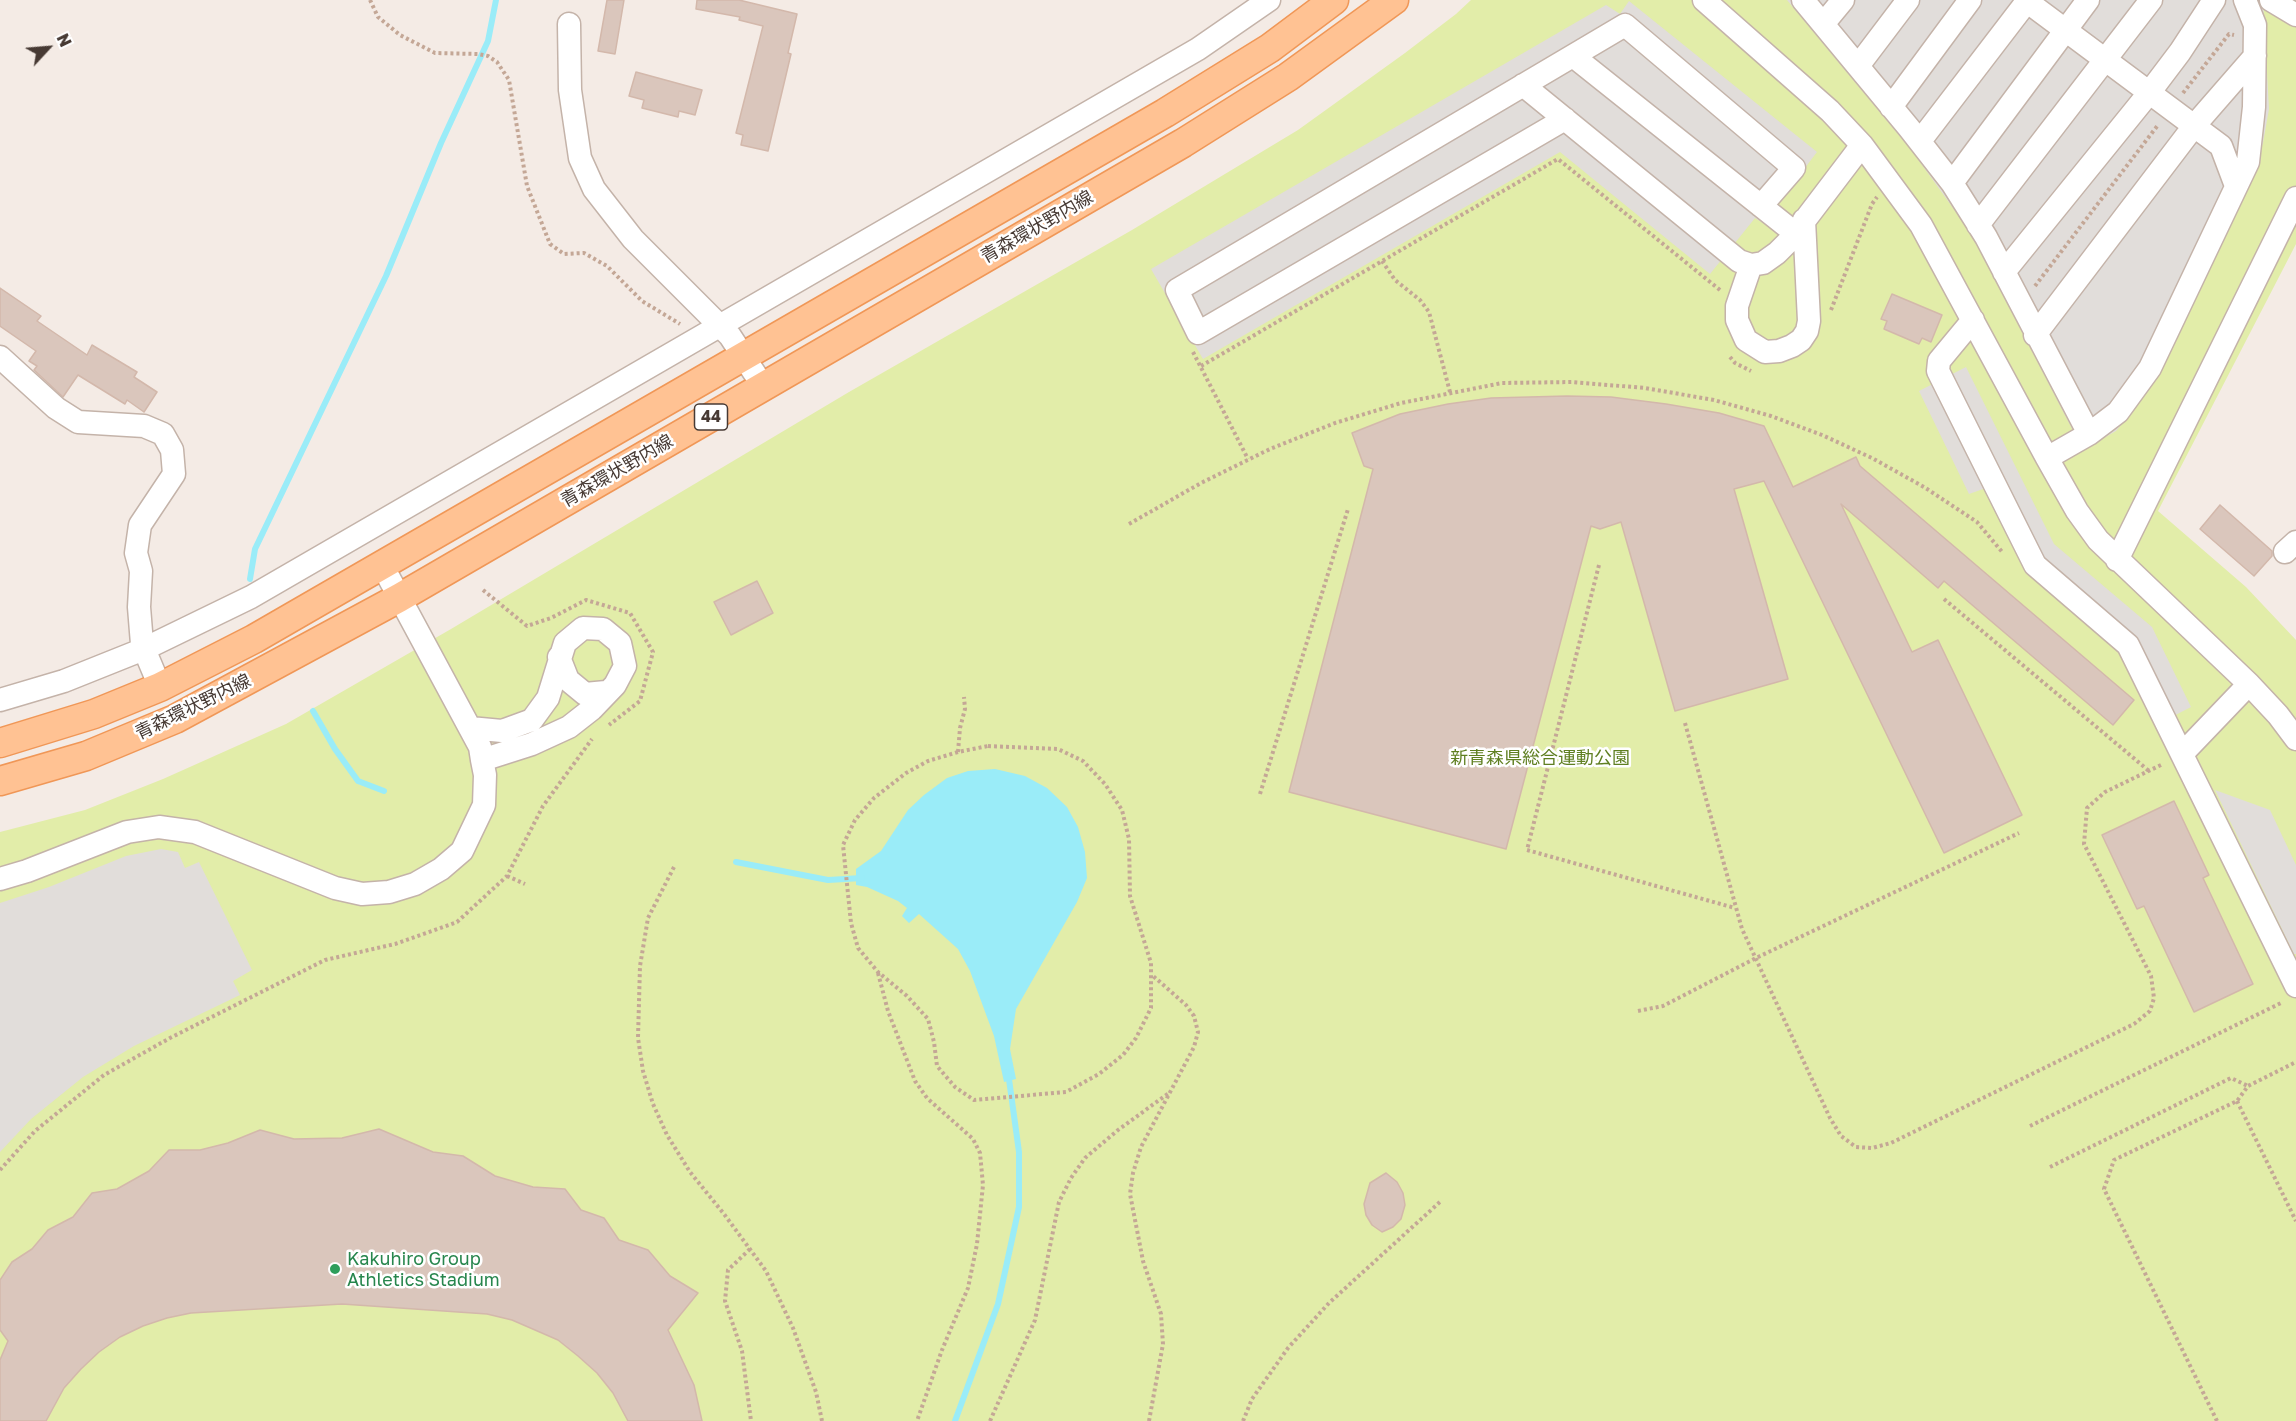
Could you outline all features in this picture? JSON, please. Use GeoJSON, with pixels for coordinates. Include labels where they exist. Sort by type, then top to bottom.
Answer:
{"type":"FeatureCollection","features":[{"type":"Feature","properties":{"kind":"main road","name":"青森環状野内線"},"geometry":{"type":"LineString","coordinates":[[0,743],[94,714],[160,687],[254,639],[1165,113],[1270,48],[1334,0]]}},
{"type":"Feature","properties":{"kind":"main road","name":"青森環状野内線"},"geometry":{"type":"LineString","coordinates":[[0,780],[86,756],[175,719],[399,598],[1183,143],[1288,77],[1394,0]]}},
{"type":"Feature","properties":{"kind":"main road"},"geometry":{"type":"LineString","coordinates":[[896,268],[914,298]]}},
{"type":"Feature","properties":{"kind":"street"},"geometry":{"type":"LineString","coordinates":[[0,700],[64,681],[144,649],[251,597],[1198,49],[1269,0]]}},
{"type":"Feature","properties":{"kind":"street"},"geometry":{"type":"LineString","coordinates":[[1704,0],[1830,111],[1862,145],[1922,225],[2047,458],[2077,511],[2098,540],[2249,684],[2278,715],[2296,739]]}},
{"type":"Feature","properties":{"kind":"street"},"geometry":{"type":"LineString","coordinates":[[1803,0],[1952,183],[2004,272],[2035,335],[2089,434]]}},
{"type":"Feature","properties":{"kind":"street"},"geometry":{"type":"LineString","coordinates":[[1824,23],[1843,0]]}},
{"type":"Feature","properties":{"kind":"street"},"geometry":{"type":"LineString","coordinates":[[1858,66],[1908,0]]}},
{"type":"Feature","properties":{"kind":"street"},"geometry":{"type":"LineString","coordinates":[[1891,107],[1970,0]]}},
{"type":"Feature","properties":{"kind":"street"},"geometry":{"type":"LineString","coordinates":[[1952,183],[2088,0]]}},
{"type":"Feature","properties":{"kind":"street"},"geometry":{"type":"LineString","coordinates":[[1978,225],[2151,0]]}},
{"type":"Feature","properties":{"kind":"street"},"geometry":{"type":"LineString","coordinates":[[2004,272],[2149,93],[2180,52],[2214,0]]}},
{"type":"Feature","properties":{"kind":"street"},"geometry":{"type":"LineString","coordinates":[[2047,458],[2089,434],[2118,412],[2150,368],[2248,162],[2254,107],[2255,25],[2246,0]]}},
{"type":"Feature","properties":{"kind":"street"},"geometry":{"type":"LineString","coordinates":[[2271,0],[2296,15]]}},
{"type":"Feature","properties":{"kind":"street"},"geometry":{"type":"LineString","coordinates":[[1920,141],[2027,1],[2220,146],[2236,186]]}},
{"type":"Feature","properties":{"kind":"street"},"geometry":{"type":"LineString","coordinates":[[569,24],[570,90],[580,158],[594,189],[712,332],[744,355],[762,386]]}},
{"type":"Feature","properties":{"kind":"street"},"geometry":{"type":"LineString","coordinates":[[1565,119],[1198,333],[1177,290],[1625,25],[1794,168],[1761,206]]}},
{"type":"Feature","properties":{"kind":"street"},"geometry":{"type":"LineString","coordinates":[[2035,335],[2255,46]]}},
{"type":"Feature","properties":{"kind":"street"},"geometry":{"type":"LineString","coordinates":[[1573,56],[1761,206],[1800,226]]}},
{"type":"Feature","properties":{"kind":"street"},"geometry":{"type":"LineString","coordinates":[[1523,85],[1739,261],[1750,265],[1763,263],[1777,253],[1862,145]]}},
{"type":"Feature","properties":{"kind":"street"},"geometry":{"type":"LineString","coordinates":[[2220,146],[2251,134]]}},
{"type":"Feature","properties":{"kind":"street"},"geometry":{"type":"LineString","coordinates":[[2117,560],[2296,198]]}},
{"type":"Feature","properties":{"kind":"street"},"geometry":{"type":"LineString","coordinates":[[1750,265],[1737,306],[1737,320],[1746,340],[1766,352],[1779,351],[1792,346],[1801,340],[1807,331],[1809,321],[1800,226]]}},
{"type":"Feature","properties":{"kind":"street"},"geometry":{"type":"LineString","coordinates":[[1973,320],[1939,361],[1938,370],[2035,565],[2128,645],[2177,757],[2292,993]]}},
{"type":"Feature","properties":{"kind":"street"},"geometry":{"type":"LineString","coordinates":[[0,357],[56,408],[78,422],[144,426],[163,434],[172,450],[174,474],[140,525],[136,553],[141,572],[139,607],[142,644],[160,687]]}},
{"type":"Feature","properties":{"kind":"street"},"geometry":{"type":"LineString","coordinates":[[0,879],[27,871],[127,832],[159,827],[195,832],[335,888],[363,894],[389,892],[415,884],[441,869],[462,852],[484,805],[485,775],[480,747],[382,565]]}},
{"type":"Feature","properties":{"kind":"street"},"geometry":{"type":"LineString","coordinates":[[470,728],[502,731],[532,720],[548,698],[565,643],[583,628],[603,629],[620,643],[625,666],[615,685],[592,709],[568,728],[532,744],[482,760]]}},
{"type":"Feature","properties":{"kind":"street"},"geometry":{"type":"LineString","coordinates":[[559,657],[568,680],[585,694],[606,692]]}},
{"type":"Feature","properties":{"kind":"street"},"geometry":{"type":"LineString","coordinates":[[2177,757],[2249,684]]}},
{"type":"Feature","properties":{"kind":"path"},"geometry":{"type":"LineString","coordinates":[[370,0],[378,17],[400,35],[435,53],[478,54],[488,56],[497,62],[509,80],[526,186],[550,244],[564,254],[584,253],[607,266],[642,301],[712,332]]}},
{"type":"Feature","properties":{"kind":"path"},"geometry":{"type":"LineString","coordinates":[[2018,299],[2032,289],[2229,34],[2255,46]]}},
{"type":"Feature","properties":{"kind":"path"},"geometry":{"type":"LineString","coordinates":[[1201,366],[1558,159],[1720,290],[1718,297]]}},
{"type":"Feature","properties":{"kind":"path"},"geometry":{"type":"LineString","coordinates":[[1829,315],[1872,204],[1889,180]]}},
{"type":"Feature","properties":{"kind":"path"},"geometry":{"type":"LineString","coordinates":[[1382,261],[1395,280],[1420,300],[1429,312],[1450,392]]}},
{"type":"Feature","properties":{"kind":"path"},"geometry":{"type":"LineString","coordinates":[[1190,348],[1248,459]]}},
{"type":"Feature","properties":{"kind":"path"},"geometry":{"type":"LineString","coordinates":[[1729,355],[1735,363],[1756,373]]}},
{"type":"Feature","properties":{"kind":"path"},"geometry":{"type":"LineString","coordinates":[[1129,524],[1248,459],[1335,423],[1401,403],[1502,383],[1572,382],[1645,388],[1714,400],[1822,435],[1872,458],[1924,487],[1977,522],[2004,554]]}},
{"type":"Feature","properties":{"kind":"path"},"geometry":{"type":"LineString","coordinates":[[1260,794],[1348,509]]}},
{"type":"Feature","properties":{"kind":"path"},"geometry":{"type":"LineString","coordinates":[[1599,565],[1527,850],[1736,908]]}},
{"type":"Feature","properties":{"kind":"path"},"geometry":{"type":"LineString","coordinates":[[1944,599],[2149,771]]}},
{"type":"Feature","properties":{"kind":"path"},"geometry":{"type":"LineString","coordinates":[[958,752],[960,728],[965,709],[964,697]]}},
{"type":"Feature","properties":{"kind":"path"},"geometry":{"type":"LineString","coordinates":[[1685,723],[1742,928],[1830,1118],[1841,1136],[1856,1147],[1872,1148],[1891,1143],[2134,1023],[2150,1011],[2154,998],[2151,976],[2084,844],[2087,808],[2105,792],[2177,757]]}},
{"type":"Feature","properties":{"kind":"path"},"geometry":{"type":"LineString","coordinates":[[988,746],[1058,749],[1083,760],[1105,784],[1122,810],[1129,838],[1130,896],[1151,963],[1151,1008],[1124,1056],[1099,1074],[1066,1092],[974,1100],[955,1088],[937,1066],[928,1019],[907,996],[878,972],[858,948],[851,923],[843,845],[855,820],[874,798],[906,773],[928,762],[958,752],[988,746]]}},
{"type":"Feature","properties":{"kind":"path"},"geometry":{"type":"LineString","coordinates":[[1638,1011],[1663,1006],[1756,958],[2019,833]]}},
{"type":"Feature","properties":{"kind":"path"},"geometry":{"type":"LineString","coordinates":[[674,867],[648,918],[640,966],[638,1038],[643,1071],[653,1104],[667,1135],[690,1172],[765,1271],[794,1328],[816,1392],[822,1421]]}},
{"type":"Feature","properties":{"kind":"path"},"geometry":{"type":"LineString","coordinates":[[507,876],[525,884]]}},
{"type":"Feature","properties":{"kind":"path"},"geometry":{"type":"LineString","coordinates":[[878,972],[888,1011],[915,1081],[927,1098],[973,1139],[980,1153],[983,1185],[977,1244],[968,1288],[942,1350],[917,1421]]}},
{"type":"Feature","properties":{"kind":"path"},"geometry":{"type":"LineString","coordinates":[[1149,1421],[1163,1344],[1161,1314],[1143,1261],[1130,1194],[1133,1173],[1141,1147],[1194,1047],[1198,1032],[1194,1016],[1186,1005],[1152,974]]}},
{"type":"Feature","properties":{"kind":"path"},"geometry":{"type":"LineString","coordinates":[[2030,1126],[2292,993]]}},
{"type":"Feature","properties":{"kind":"path"},"geometry":{"type":"LineString","coordinates":[[2217,1421],[2104,1189],[2114,1160],[2237,1101],[2248,1086],[2296,1062]]}},
{"type":"Feature","properties":{"kind":"path"},"geometry":{"type":"LineString","coordinates":[[2050,1167],[2231,1078],[2248,1086]]}},
{"type":"Feature","properties":{"kind":"path"},"geometry":{"type":"LineString","coordinates":[[990,1421],[1035,1320],[1059,1202],[1071,1178],[1085,1158],[1172,1090]]}},
{"type":"Feature","properties":{"kind":"path"},"geometry":{"type":"LineString","coordinates":[[2237,1101],[2296,1221]]}},
{"type":"Feature","properties":{"kind":"path"},"geometry":{"type":"LineString","coordinates":[[1243,1421],[1252,1399],[1288,1348],[1329,1303],[1441,1201]]}},
{"type":"Feature","properties":{"kind":"path"},"geometry":{"type":"LineString","coordinates":[[750,1249],[728,1270],[725,1301],[742,1351],[751,1421]]}},
{"type":"Feature","properties":{"kind":"green space","name":"新青森県総合運動公園"},"geometry":{"type":"Polygon","coordinates":[[[1471,0],[2296,0],[2296,244],[2158,511],[2246,587],[2296,640],[2296,1421],[0,1421],[0,832],[85,810],[163,779],[286,724],[451,629],[849,392],[1132,230],[1298,130],[1405,53],[1471,0]]]}},
{"type":"Feature","properties":{"kind":"shaded area"},"geometry":{"type":"Polygon","coordinates":[[[1787,0],[2263,0],[2269,109],[2263,143],[2253,174],[2134,409],[2116,431],[2083,450],[1971,233],[1912,151],[1787,0]]]}},
{"type":"Feature","properties":{"kind":"shaded area"},"geometry":{"type":"Polygon","coordinates":[[[1629,1],[1817,152],[1763,223],[1755,218],[1710,274],[1560,152],[1203,359],[1151,269],[1606,5],[1620,14],[1629,1]]]}},
{"type":"Feature","properties":{"kind":"shaded area"},"geometry":{"type":"Polygon","coordinates":[[[1966,367],[2054,544],[2152,627],[2191,707],[2158,724],[2122,652],[2026,569],[1986,488],[1969,494],[1919,391],[1966,367]]]}},
{"type":"Feature","properties":{"kind":"shaded area"},"geometry":{"type":"Polygon","coordinates":[[[2215,790],[2270,810],[2296,865],[2296,954],[2294,954],[2215,790]]]}},
{"type":"Feature","properties":{"kind":"shaded area"},"geometry":{"type":"Polygon","coordinates":[[[161,849],[178,852],[185,868],[199,862],[252,970],[233,981],[240,995],[134,1046],[83,1077],[31,1119],[0,1152],[0,903],[49,887],[126,856],[161,849]]]}},
{"type":"Feature","properties":{"kind":"water"},"geometry":{"type":"Polygon","coordinates":[[[995,769],[1025,776],[1047,788],[1067,807],[1078,827],[1085,852],[1087,878],[1077,902],[1016,1009],[1010,1049],[1016,1079],[1004,1082],[994,1036],[970,971],[958,949],[919,914],[909,923],[902,916],[907,908],[898,901],[867,887],[856,885],[856,869],[881,851],[908,810],[924,795],[947,778],[968,771],[995,769]]]}},
{"type":"Feature","properties":{"kind":"building"},"geometry":{"type":"Polygon","coordinates":[[[607,0],[624,0],[615,54],[598,51],[607,0]]]}},
{"type":"Feature","properties":{"kind":"building"},"geometry":{"type":"Polygon","coordinates":[[[697,0],[739,0],[797,14],[788,53],[791,54],[768,151],[741,145],[743,135],[736,133],[763,26],[739,20],[740,17],[696,9],[697,0]]]}},
{"type":"Feature","properties":{"kind":"building"},"geometry":{"type":"Polygon","coordinates":[[[636,72],[702,90],[695,115],[679,111],[678,117],[642,108],[644,100],[629,96],[636,72]]]}},
{"type":"Feature","properties":{"kind":"building"},"geometry":{"type":"Polygon","coordinates":[[[0,288],[41,316],[37,321],[87,355],[92,345],[137,372],[134,377],[157,392],[144,412],[127,400],[125,404],[78,375],[63,397],[34,370],[37,366],[29,361],[36,351],[0,326],[0,288]]]}},
{"type":"Feature","properties":{"kind":"building"},"geometry":{"type":"Polygon","coordinates":[[[1892,294],[1942,315],[1931,342],[1922,338],[1919,344],[1884,329],[1887,321],[1881,319],[1892,294]]]}},
{"type":"Feature","properties":{"kind":"building"},"geometry":{"type":"Polygon","coordinates":[[[1611,397],[1666,404],[1719,413],[1764,426],[1793,487],[1856,457],[1860,466],[2134,700],[2113,725],[1944,581],[1938,588],[1841,504],[1912,652],[1938,640],[2022,815],[1944,853],[1764,481],[1734,489],[1788,679],[1675,711],[1621,522],[1600,529],[1591,526],[1506,849],[1289,792],[1373,469],[1364,466],[1352,433],[1400,414],[1448,404],[1491,398],[1611,397]]]}},
{"type":"Feature","properties":{"kind":"building"},"geometry":{"type":"Polygon","coordinates":[[[2220,505],[2272,551],[2272,556],[2254,576],[2200,529],[2220,505]]]}},
{"type":"Feature","properties":{"kind":"building"},"geometry":{"type":"Polygon","coordinates":[[[757,581],[773,613],[731,635],[714,602],[757,581]]]}},
{"type":"Feature","properties":{"kind":"building"},"geometry":{"type":"Polygon","coordinates":[[[2174,801],[2209,875],[2203,878],[2253,984],[2194,1012],[2144,906],[2137,909],[2102,835],[2174,801]]]}},
{"type":"Feature","properties":{"kind":"building","name":"Kakuhiro Group Athletics Stadium"},"geometry":{"type":"Polygon","coordinates":[[[379,1129],[433,1152],[463,1156],[495,1176],[533,1187],[565,1189],[581,1210],[604,1218],[619,1240],[648,1250],[670,1276],[698,1293],[668,1330],[694,1385],[702,1421],[628,1421],[613,1393],[597,1373],[578,1356],[558,1340],[512,1320],[487,1314],[342,1304],[191,1313],[143,1326],[120,1337],[81,1369],[64,1388],[46,1421],[0,1421],[0,1360],[8,1341],[0,1330],[0,1280],[12,1262],[32,1249],[48,1230],[73,1217],[92,1193],[117,1189],[149,1171],[169,1150],[200,1150],[228,1143],[260,1130],[294,1139],[342,1138],[379,1129]]]}},
{"type":"Feature","properties":{"kind":"building"},"geometry":{"type":"Polygon","coordinates":[[[1386,1173],[1397,1182],[1403,1193],[1405,1205],[1401,1219],[1393,1227],[1382,1232],[1372,1225],[1366,1215],[1364,1204],[1370,1183],[1386,1173]]]}},
{"type":"Feature","properties":{"kind":"waterway"},"geometry":{"type":"LineString","coordinates":[[250,579],[255,549],[386,276],[441,143],[488,41],[496,0]]}},
{"type":"Feature","properties":{"kind":"waterway"},"geometry":{"type":"LineString","coordinates":[[313,711],[335,749],[358,781],[384,791]]}},
{"type":"Feature","properties":{"kind":"waterway"},"geometry":{"type":"LineString","coordinates":[[736,862],[828,880],[862,878]]}},
{"type":"Feature","properties":{"kind":"waterway"},"geometry":{"type":"LineString","coordinates":[[955,1421],[998,1304],[1019,1207],[1019,1152],[1008,1072]]}},
{"type":"Feature","properties":{"kind":"place","name":"Kakuhiro Group Athletics Stadium"},"geometry":{"type":"Point","coordinates":[335,1269]}}]}
